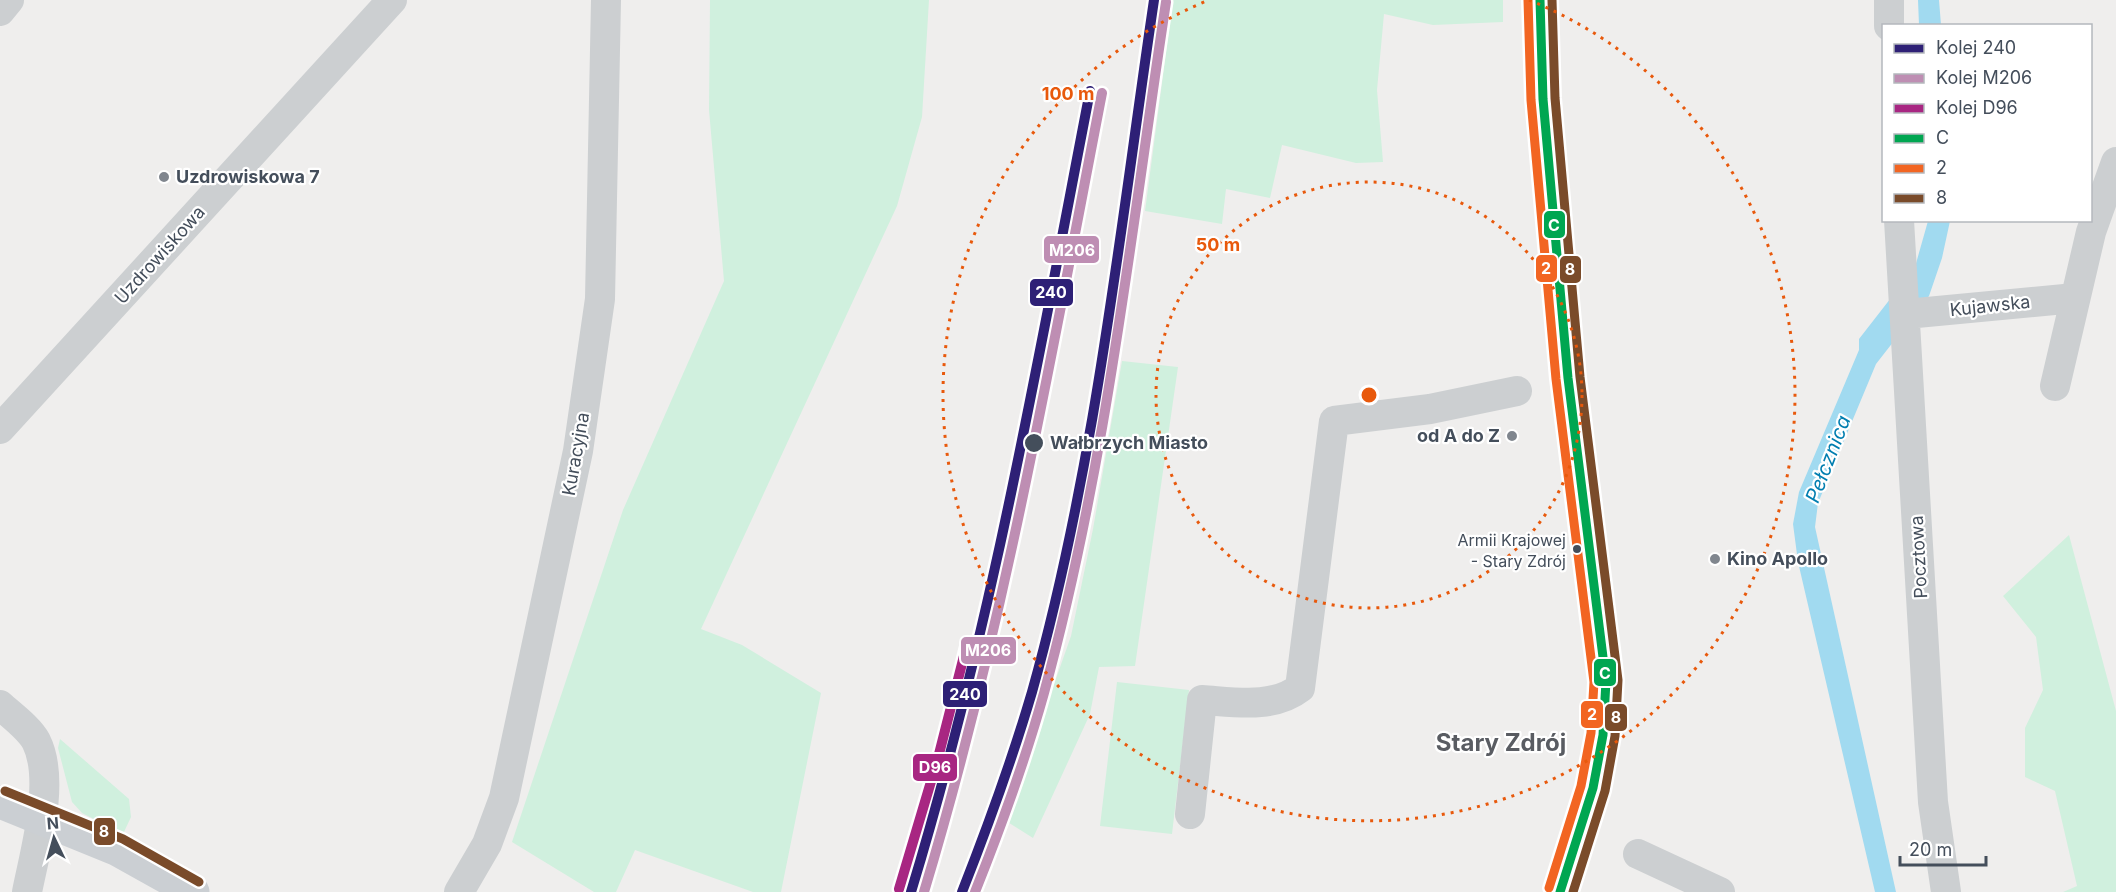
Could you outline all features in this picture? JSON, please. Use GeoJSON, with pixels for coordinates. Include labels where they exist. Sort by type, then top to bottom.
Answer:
{"type":"FeatureCollection","features":[{"type":"Feature","properties":{"kind":"main road"},"geometry":{"type":"LineString","coordinates":[[1540,0],[1543,99],[1568,378],[1606,681],[1604,731],[1590,801],[1577,848],[1560,892]]}},
{"type":"Feature","properties":{"kind":"main road"},"geometry":{"type":"LineString","coordinates":[[0,802],[118,850],[193,892]]}},
{"type":"Feature","properties":{"kind":"street"},"geometry":{"type":"LineString","coordinates":[[0,11],[9,0]]}},
{"type":"Feature","properties":{"kind":"street","name":"Uzdrowiskowa"},"geometry":{"type":"LineString","coordinates":[[0,429],[392,0]]}},
{"type":"Feature","properties":{"kind":"street","name":"Kuracyjna"},"geometry":{"type":"LineString","coordinates":[[459,892],[487,844],[504,798],[579,451],[600,298],[606,0]]}},
{"type":"Feature","properties":{"kind":"street"},"geometry":{"type":"LineString","coordinates":[[1889,0],[1889,24]]}},
{"type":"Feature","properties":{"kind":"street"},"geometry":{"type":"LineString","coordinates":[[2055,386],[2091,232],[2116,162]]}},
{"type":"Feature","properties":{"kind":"street","name":"Pocztowa"},"geometry":{"type":"LineString","coordinates":[[1899,222],[1903,275],[1916,322],[1933,802],[1946,892]]}},
{"type":"Feature","properties":{"kind":"street","name":"Kujawska"},"geometry":{"type":"LineString","coordinates":[[1916,322],[2075,298]]}},
{"type":"Feature","properties":{"kind":"street"},"geometry":{"type":"LineString","coordinates":[[1190,814],[1202,700],[1263,703],[1289,696],[1300,687],[1334,421],[1430,409],[1517,391]]}},
{"type":"Feature","properties":{"kind":"street"},"geometry":{"type":"LineString","coordinates":[[0,705],[36,740],[43,765],[41,818],[27,892]]}},
{"type":"Feature","properties":{"kind":"street"},"geometry":{"type":"LineString","coordinates":[[1638,854],[1720,892]]}},
{"type":"Feature","properties":{"kind":"green space"},"geometry":{"type":"Polygon","coordinates":[[[710,0],[929,0],[922,117],[897,206],[701,629],[742,645],[821,693],[781,892],[753,892],[635,850],[616,892],[594,892],[512,842],[623,510],[724,281],[709,110],[710,0]]]}},
{"type":"Feature","properties":{"kind":"green space"},"geometry":{"type":"Polygon","coordinates":[[[1173,0],[1503,0],[1503,22],[1433,25],[1384,14],[1377,90],[1383,162],[1356,163],[1282,145],[1270,198],[1226,189],[1222,224],[1145,211],[1173,0]]]}},
{"type":"Feature","properties":{"kind":"green space"},"geometry":{"type":"Polygon","coordinates":[[[1122,361],[1178,367],[1135,666],[1099,667],[1090,714],[1033,838],[1006,821],[1071,636],[1093,529],[1122,361]]]}},
{"type":"Feature","properties":{"kind":"green space"},"geometry":{"type":"Polygon","coordinates":[[[2069,535],[2116,711],[2116,892],[2063,892],[2077,886],[2055,791],[2025,777],[2025,728],[2043,690],[2036,637],[2003,596],[2069,535]]]}},
{"type":"Feature","properties":{"kind":"green space"},"geometry":{"type":"Polygon","coordinates":[[[1117,682],[1189,690],[1172,834],[1100,826],[1117,682]]]}},
{"type":"Feature","properties":{"kind":"green space"},"geometry":{"type":"Polygon","coordinates":[[[60,739],[129,799],[131,817],[123,834],[82,813],[72,802],[58,748],[60,739]]]}},
{"type":"Feature","properties":{"kind":"water"},"geometry":{"type":"Polygon","coordinates":[[[1918,0],[1939,0],[1941,24],[1919,24],[1918,0]]]}},
{"type":"Feature","properties":{"kind":"water","name":"Pełcznica"},"geometry":{"type":"Polygon","coordinates":[[[1928,222],[1950,222],[1942,258],[1929,296],[1876,364],[1818,503],[1815,527],[1896,892],[1875,892],[1798,562],[1793,524],[1799,492],[1859,350],[1859,339],[1915,267],[1928,222]]]}},
{"type":"Feature","properties":{"kind":"rail line","name":"240"},"geometry":{"type":"LineString","coordinates":[[962,892],[999,793],[1032,692],[1073,522],[1104,348],[1154,0]]}},
{"type":"Feature","properties":{"kind":"rail line","name":"M206"},"geometry":{"type":"LineString","coordinates":[[975,892],[1012,794],[1037,718],[1066,608],[1101,436],[1166,2]]}},
{"type":"Feature","properties":{"kind":"rail line","name":"240"},"geometry":{"type":"LineString","coordinates":[[911,892],[940,793],[989,594],[1032,393],[1090,91]]}},
{"type":"Feature","properties":{"kind":"rail line","name":"M206"},"geometry":{"type":"LineString","coordinates":[[924,892],[978,694],[1001,595],[1044,395],[1102,93]]}},
{"type":"Feature","properties":{"kind":"rail line","name":"D96"},"geometry":{"type":"LineString","coordinates":[[899,889],[938,758],[967,644]]}},
{"type":"Feature","properties":{"kind":"transit line","name":"2"},"geometry":{"type":"LineString","coordinates":[[1528,0],[1531,100],[1556,379],[1594,682],[1591,733],[1581,786],[1549,888]]}},
{"type":"Feature","properties":{"kind":"transit line","name":"C"},"geometry":{"type":"LineString","coordinates":[[1540,0],[1543,99],[1568,378],[1606,681],[1603,735],[1593,788],[1560,892]]}},
{"type":"Feature","properties":{"kind":"transit line","name":"8"},"geometry":{"type":"LineString","coordinates":[[1552,0],[1555,98],[1580,377],[1618,680],[1615,736],[1605,791],[1573,892]]}},
{"type":"Feature","properties":{"kind":"transit line","name":"8"},"geometry":{"type":"LineString","coordinates":[[5,791],[123,839],[199,882]]}},
{"type":"Feature","properties":{"kind":"place","name":"Uzdrowiskowa 7"},"geometry":{"type":"Point","coordinates":[164,177]}},
{"type":"Feature","properties":{"kind":"place","name":"od A do Z"},"geometry":{"type":"Point","coordinates":[1512,436]}},
{"type":"Feature","properties":{"kind":"place","name":"Wałbrzych Miasto"},"geometry":{"type":"Point","coordinates":[1034,443]}},
{"type":"Feature","properties":{"kind":"place","name":"Armii Krajowej - Stary Zdrój"},"geometry":{"type":"Point","coordinates":[1577,549]}},
{"type":"Feature","properties":{"kind":"place","name":"Kino Apollo"},"geometry":{"type":"Point","coordinates":[1715,559]}},
{"type":"Feature","properties":{"kind":"district","name":"Stary Zdrój"},"geometry":{"type":"Point","coordinates":[1501,743]}}]}
